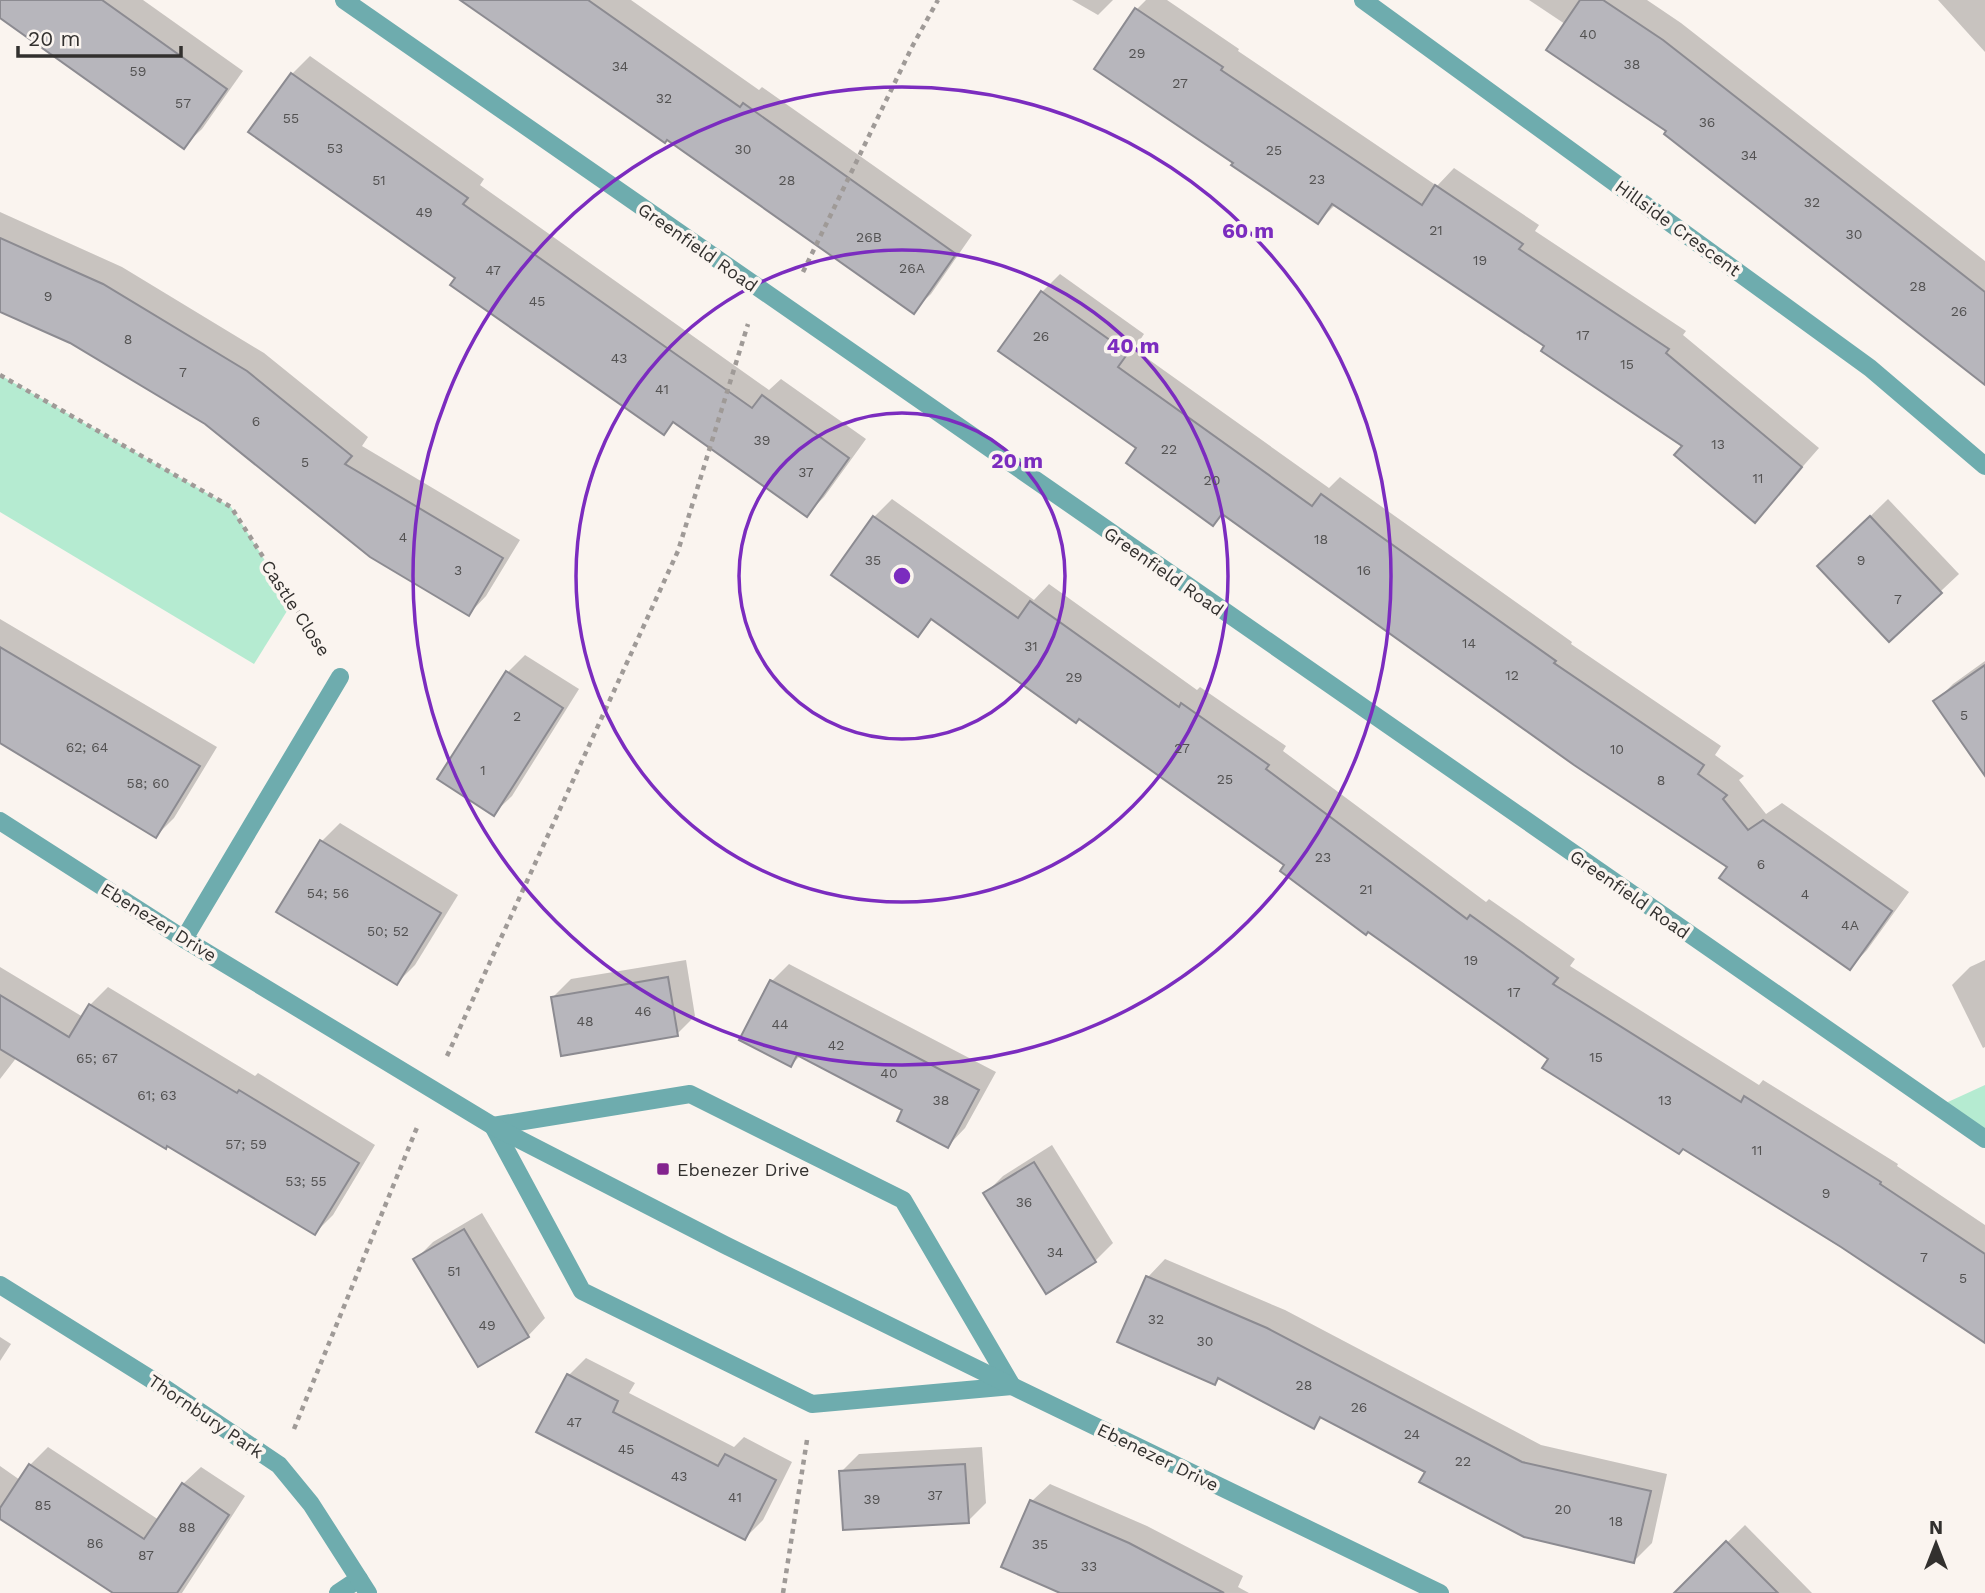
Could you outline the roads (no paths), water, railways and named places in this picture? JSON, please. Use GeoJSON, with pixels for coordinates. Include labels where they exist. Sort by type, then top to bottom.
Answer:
{"type":"FeatureCollection","features":[{"type":"Feature","properties":{"kind":"street","name":"Greenfield Road"},"geometry":{"type":"LineString","coordinates":[[344,0],[1985,1139]]}},
{"type":"Feature","properties":{"kind":"street","name":"Hillside Crescent"},"geometry":{"type":"LineString","coordinates":[[1363,0],[1870,368],[1985,466]]}},
{"type":"Feature","properties":{"kind":"street"},"geometry":{"type":"LineString","coordinates":[[184,939],[340,677]]}},
{"type":"Feature","properties":{"kind":"street","name":"Ebenezer Drive"},"geometry":{"type":"LineString","coordinates":[[0,821],[184,939],[493,1126],[725,1245],[1440,1593]]}},
{"type":"Feature","properties":{"kind":"street"},"geometry":{"type":"LineString","coordinates":[[690,1094],[903,1200],[1012,1386],[812,1404],[582,1291],[493,1126],[690,1094]]}},
{"type":"Feature","properties":{"kind":"street","name":"Thornbury Park"},"geometry":{"type":"LineString","coordinates":[[0,1285],[157,1383],[279,1465],[312,1504],[364,1586]]}},
{"type":"Feature","properties":{"kind":"street"},"geometry":{"type":"LineString","coordinates":[[338,1593],[364,1586]]}},
{"type":"Feature","properties":{"kind":"place","name":"Ebenezer Drive"},"geometry":{"type":"Point","coordinates":[663,1169]}}]}
